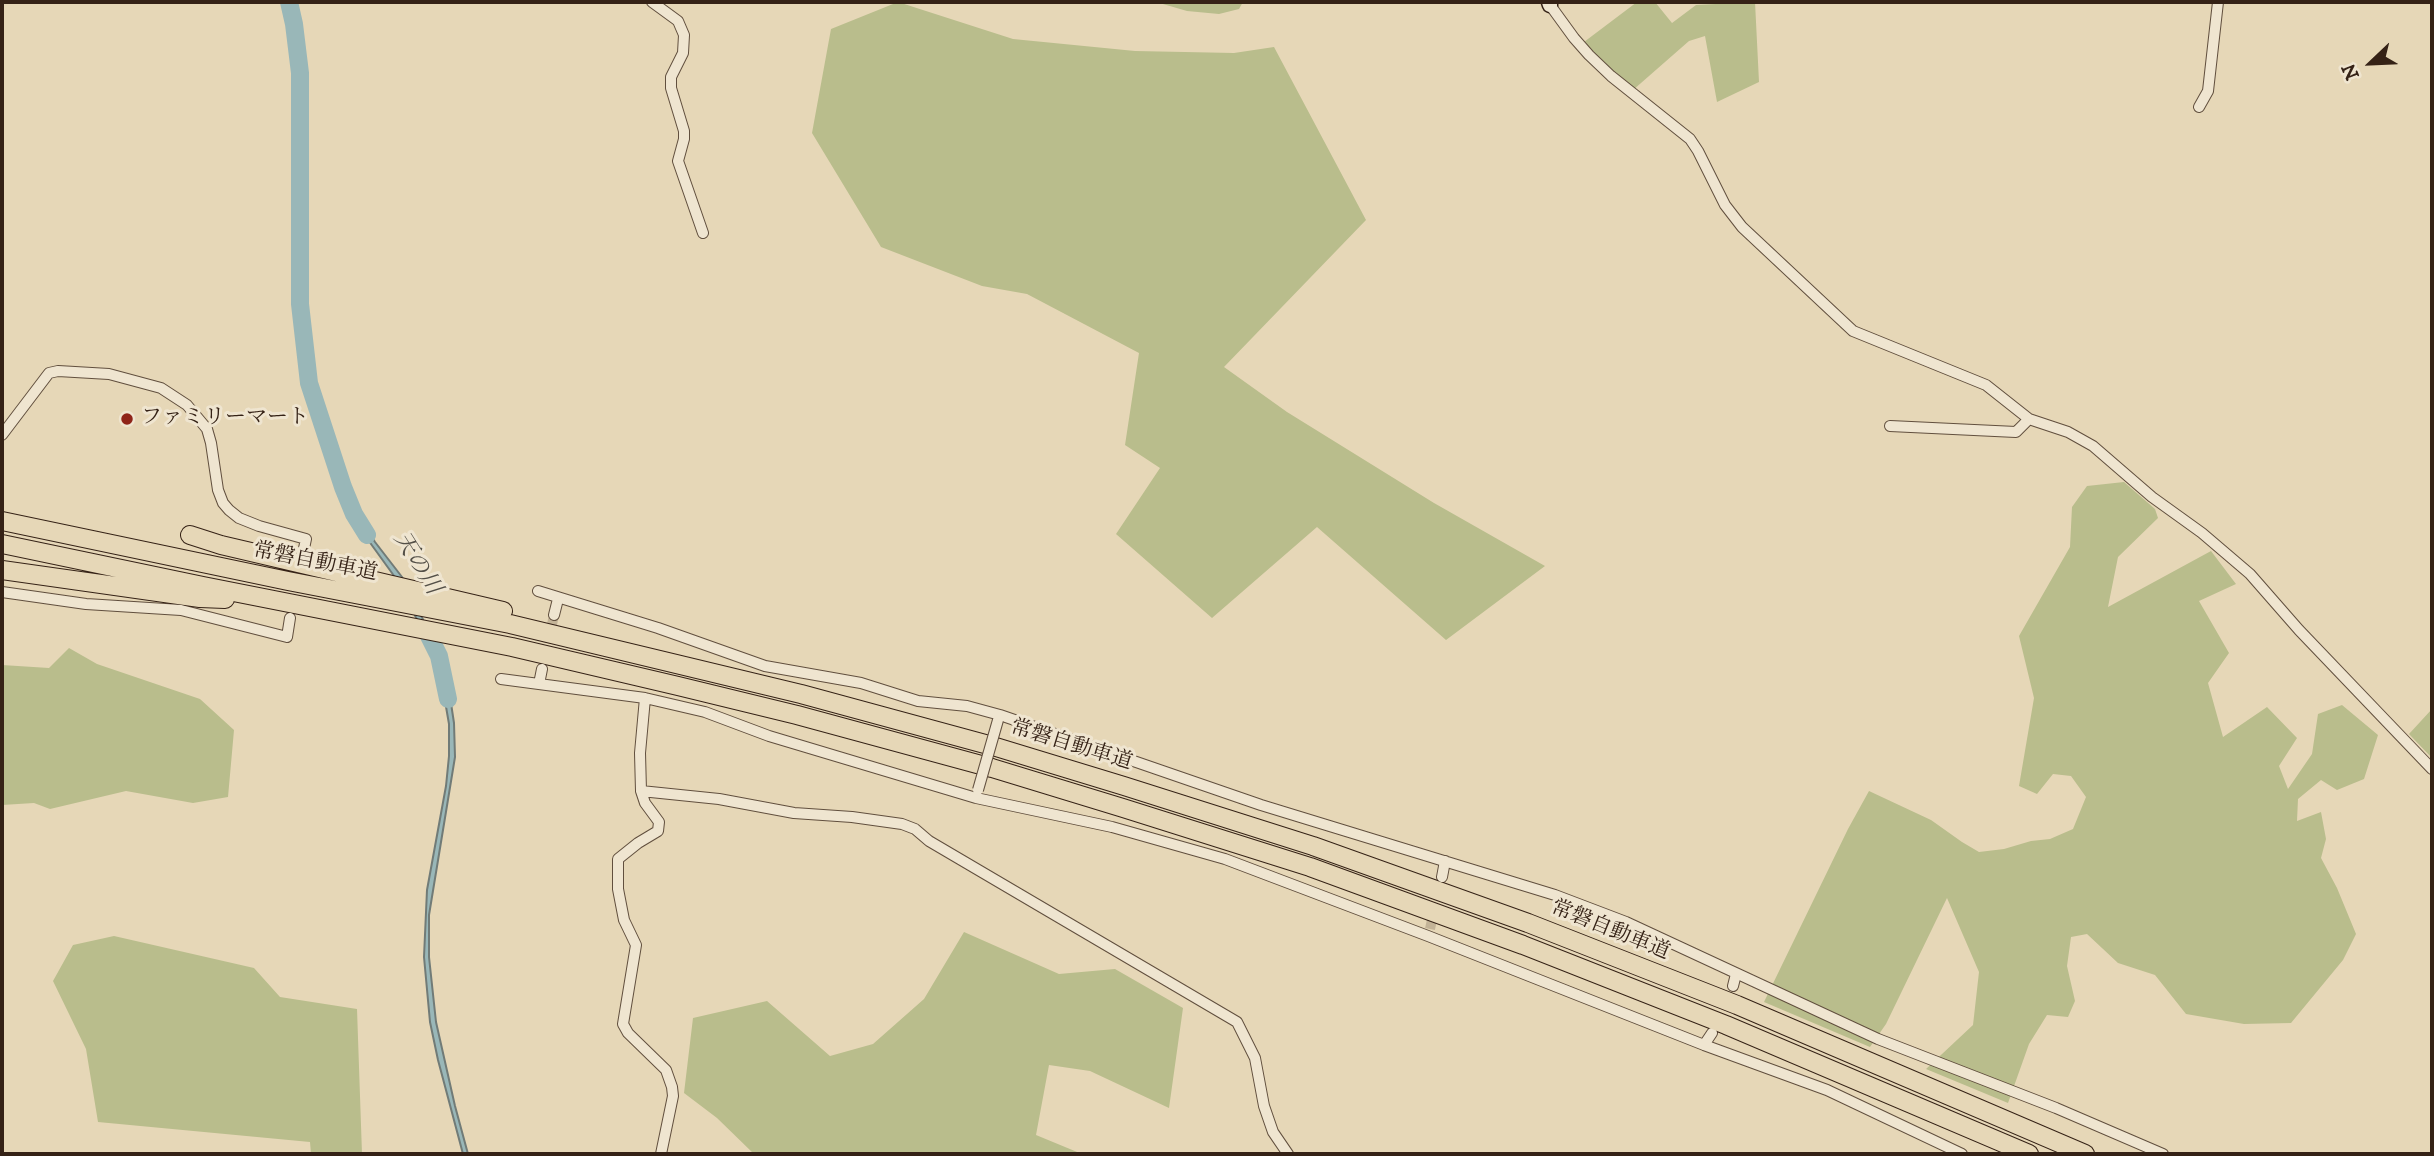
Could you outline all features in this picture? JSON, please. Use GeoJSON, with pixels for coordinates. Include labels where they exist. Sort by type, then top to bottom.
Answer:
{"type":"FeatureCollection","features":[{"type":"Feature","properties":{"kind":"highway","name":"常磐自動車道"},"geometry":{"type":"LineString","coordinates":[[2,522],[437,602],[996,747],[1313,846],[1528,923],[1724,1000],[2085,1154]]}},
{"type":"Feature","properties":{"kind":"highway"},"geometry":{"type":"LineString","coordinates":[[190,535],[375,590]]}},
{"type":"Feature","properties":{"kind":"highway","name":"常磐自動車道"},"geometry":{"type":"LineString","coordinates":[[2,544],[288,610],[386,622],[512,647],[797,715],[992,768],[1310,867],[1523,944],[1727,1025],[2029,1154]]}},
{"type":"Feature","properties":{"kind":"highway"},"geometry":{"type":"LineString","coordinates":[[2,569],[288,610]]}},
{"type":"Feature","properties":{"kind":"street"},"geometry":{"type":"LineString","coordinates":[[652,2],[678,21],[684,35],[684,53],[671,77],[671,88],[684,131],[677,161],[704,233]]}},
{"type":"Feature","properties":{"kind":"street"},"geometry":{"type":"LineString","coordinates":[[2199,107],[2208,91],[2218,2]]}},
{"type":"Feature","properties":{"kind":"street"},"geometry":{"type":"LineString","coordinates":[[1549,4],[1574,38],[1604,69],[1689,139],[1698,151],[1725,205],[1742,227],[1853,331],[1986,385],[2029,419],[2068,432],[2093,446],[2152,497],[2202,533],[2250,574],[2308,640],[2432,769]]}},
{"type":"Feature","properties":{"kind":"street"},"geometry":{"type":"LineString","coordinates":[[2,435],[49,373],[58,371],[109,374],[161,388],[187,405],[206,429],[211,443],[218,490],[229,510],[239,518],[259,526],[306,539],[303,553]]}},
{"type":"Feature","properties":{"kind":"street"},"geometry":{"type":"LineString","coordinates":[[1890,426],[2016,432],[2029,419]]}},
{"type":"Feature","properties":{"kind":"street"},"geometry":{"type":"LineString","coordinates":[[538,591],[658,628],[765,666],[861,683],[918,701],[967,706],[1261,805],[1555,895],[1626,922],[1878,1039],[2056,1108],[2163,1154]]}},
{"type":"Feature","properties":{"kind":"street"},"geometry":{"type":"LineString","coordinates":[[2,592],[86,604],[181,610],[287,637],[288,610]]}},
{"type":"Feature","properties":{"kind":"street"},"geometry":{"type":"LineString","coordinates":[[554,615],[558,599]]}},
{"type":"Feature","properties":{"kind":"street"},"geometry":{"type":"LineString","coordinates":[[538,684],[542,669]]}},
{"type":"Feature","properties":{"kind":"street"},"geometry":{"type":"LineString","coordinates":[[501,679],[645,698],[705,712],[769,736],[912,777],[1112,827],[1225,859],[1429,932],[1704,1045],[1826,1090],[1962,1154]]}},
{"type":"Feature","properties":{"kind":"street"},"geometry":{"type":"LineString","coordinates":[[645,698],[640,753],[641,790],[645,803],[659,822],[657,831],[638,842],[618,859],[618,889],[624,920],[636,945],[623,1024],[628,1033],[666,1070],[672,1087],[673,1096],[661,1154]]}},
{"type":"Feature","properties":{"kind":"street"},"geometry":{"type":"LineString","coordinates":[[977,794],[999,717]]}},
{"type":"Feature","properties":{"kind":"street"},"geometry":{"type":"LineString","coordinates":[[641,790],[719,799],[794,813],[902,824],[915,829],[929,841],[1237,1022],[1255,1058],[1264,1105],[1273,1132],[1288,1154]]}},
{"type":"Feature","properties":{"kind":"street"},"geometry":{"type":"LineString","coordinates":[[1441,877],[1445,861]]}},
{"type":"Feature","properties":{"kind":"street"},"geometry":{"type":"LineString","coordinates":[[1733,986],[1736,974]]}},
{"type":"Feature","properties":{"kind":"street"},"geometry":{"type":"LineString","coordinates":[[1704,1045],[1712,1033]]}},
{"type":"Feature","properties":{"kind":"green space"},"geometry":{"type":"Polygon","coordinates":[[[898,2],[1013,39],[1135,51],[1234,53],[1274,47],[1366,220],[1224,367],[1287,412],[1434,503],[1545,566],[1446,640],[1317,527],[1212,618],[1116,534],[1160,468],[1125,445],[1139,353],[1027,294],[982,286],[881,247],[812,133],[831,29],[898,2]]]}},
{"type":"Feature","properties":{"kind":"green space"},"geometry":{"type":"Polygon","coordinates":[[[1156,2],[1243,2],[1239,9],[1219,14],[1187,11],[1156,2]]]}},
{"type":"Feature","properties":{"kind":"green space"},"geometry":{"type":"Polygon","coordinates":[[[1637,2],[1655,2],[1672,23],[1696,5],[1755,2],[1759,82],[1717,102],[1705,36],[1689,41],[1633,90],[1584,42],[1637,2]]]}},
{"type":"Feature","properties":{"kind":"green space"},"geometry":{"type":"Polygon","coordinates":[[[2124,482],[2155,509],[2158,518],[2118,557],[2108,607],[2211,551],[2236,584],[2199,601],[2229,653],[2208,683],[2223,737],[2267,707],[2297,738],[2279,766],[2288,789],[2312,754],[2318,714],[2342,705],[2378,735],[2364,779],[2337,790],[2321,780],[2298,799],[2297,821],[2321,812],[2326,839],[2321,858],[2356,934],[2343,960],[2291,1023],[2244,1024],[2186,1014],[2155,975],[2118,963],[2087,934],[2071,937],[2067,966],[2075,1001],[2068,1017],[2047,1015],[2029,1044],[2008,1103],[1926,1069],[1973,1025],[1979,972],[1947,898],[1886,1024],[1870,1047],[1764,1002],[1869,791],[1931,820],[1979,852],[2050,839],[2073,829],[2086,797],[2071,776],[2053,774],[2037,794],[2019,786],[2034,698],[2019,636],[2070,547],[2072,507],[2087,486],[2124,482]]]}},
{"type":"Feature","properties":{"kind":"green space"},"geometry":{"type":"Polygon","coordinates":[[[69,648],[97,664],[200,699],[234,730],[228,797],[193,803],[126,791],[50,809],[34,803],[2,805],[2,665],[49,668],[69,648]]]}},
{"type":"Feature","properties":{"kind":"green space"},"geometry":{"type":"Polygon","coordinates":[[[2432,709],[2432,758],[2409,734],[2432,709]]]}},
{"type":"Feature","properties":{"kind":"green space"},"geometry":{"type":"Polygon","coordinates":[[[964,932],[1059,974],[1115,969],[1183,1008],[1169,1108],[1090,1071],[1049,1065],[1036,1135],[1082,1154],[754,1154],[717,1118],[684,1093],[693,1018],[767,1001],[830,1056],[873,1044],[924,999],[964,932]]]}},
{"type":"Feature","properties":{"kind":"green space"},"geometry":{"type":"Polygon","coordinates":[[[114,936],[254,968],[280,997],[357,1009],[362,1154],[311,1154],[310,1142],[98,1122],[86,1049],[53,981],[73,945],[114,936]]]}},
{"type":"Feature","properties":{"kind":"water"},"geometry":{"type":"Polygon","coordinates":[[[357,513],[402,577],[441,656],[436,657],[397,580],[358,526],[352,515],[357,513]]]}},
{"type":"Feature","properties":{"kind":"water"},"geometry":{"type":"Polygon","coordinates":[[[447,677],[454,723],[455,757],[429,915],[429,957],[436,1022],[468,1154],[463,1154],[438,1060],[430,1022],[424,957],[427,890],[449,756],[449,724],[441,678],[447,677]]]}},
{"type":"Feature","properties":{"kind":"waterway","name":"天の川"},"geometry":{"type":"LineString","coordinates":[[289,2],[300,73],[300,304],[309,383],[343,487],[354,514],[367,535]]}},
{"type":"Feature","properties":{"kind":"waterway","name":"天の川"},"geometry":{"type":"LineString","coordinates":[[429,636],[439,656],[448,699]]}},
{"type":"Feature","properties":{"kind":"tunnel"},"geometry":{"type":"LineString","coordinates":[[545,658],[554,615]]}},
{"type":"Feature","properties":{"kind":"tunnel"},"geometry":{"type":"LineString","coordinates":[[1430,929],[1439,888]]}},
{"type":"Feature","properties":{"kind":"place","name":"ファミリーマート"},"geometry":{"type":"Point","coordinates":[127,419]}}]}
